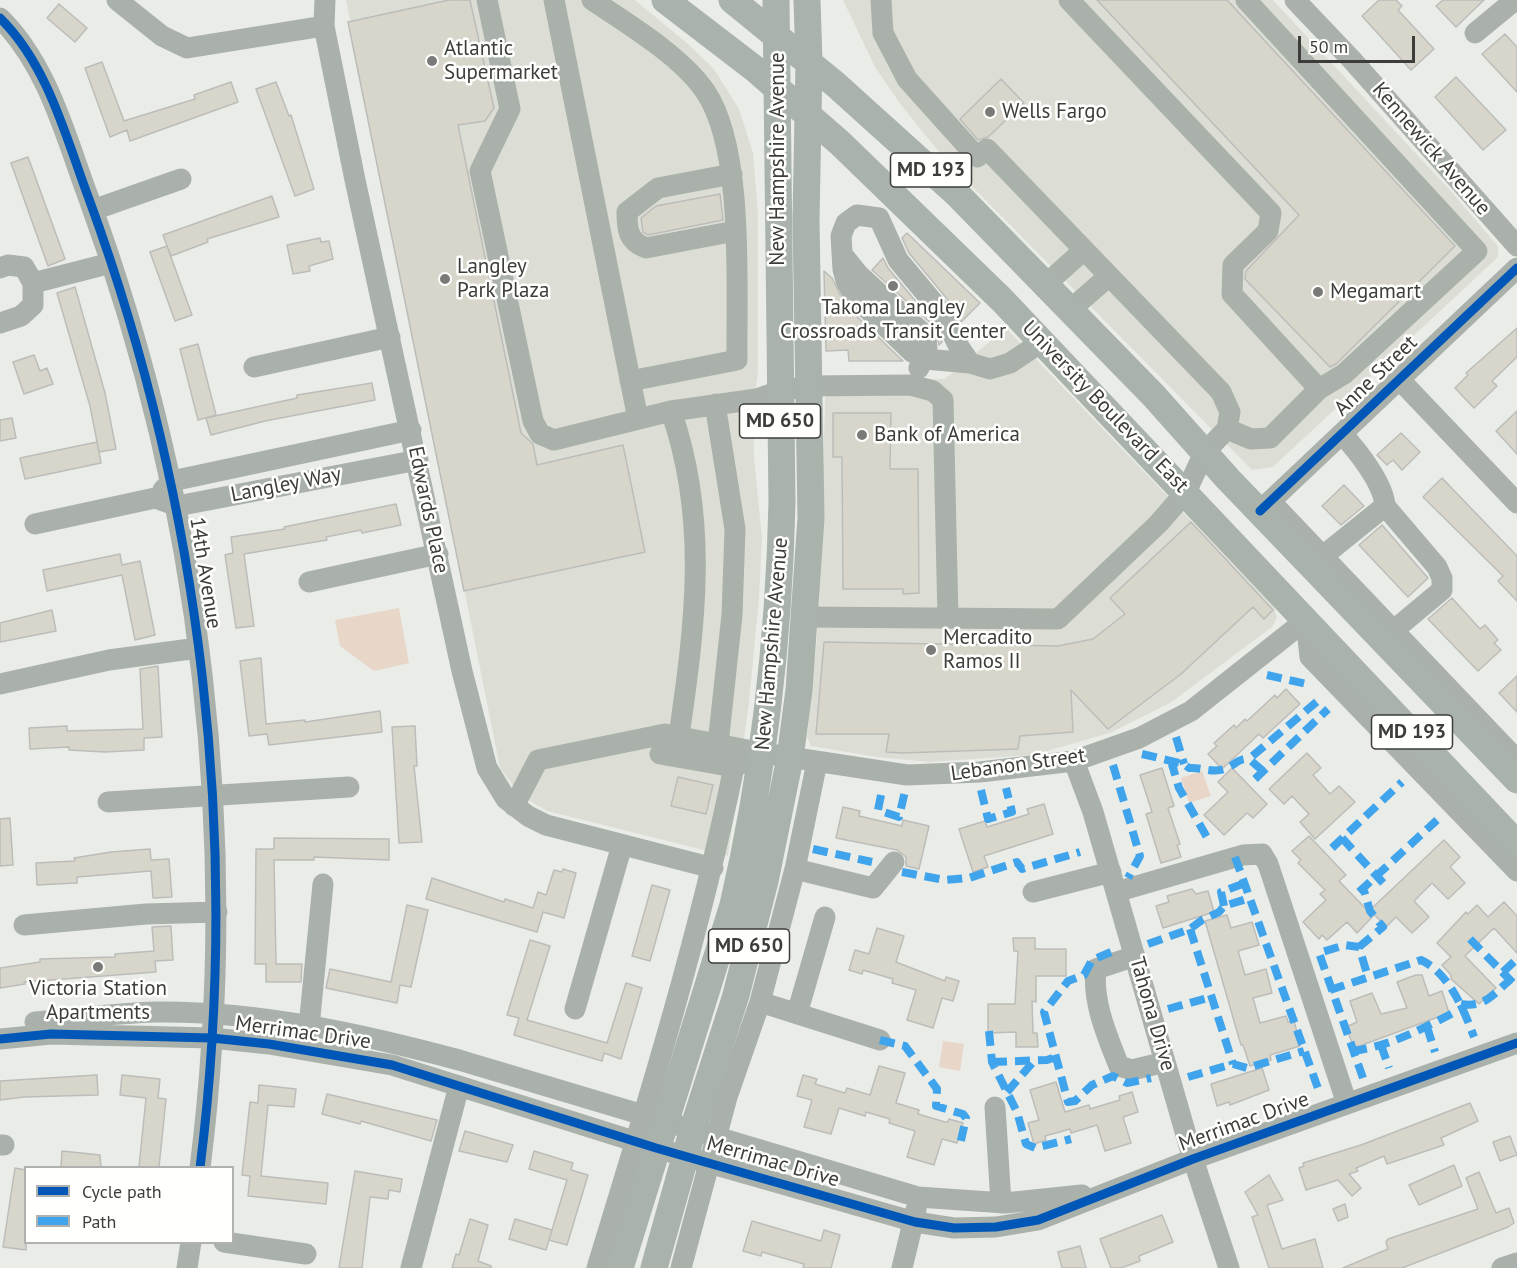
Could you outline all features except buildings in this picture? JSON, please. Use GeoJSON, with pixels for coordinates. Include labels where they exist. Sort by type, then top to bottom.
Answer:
{"type":"FeatureCollection","features":[{"type":"Feature","properties":{"kind":"main road","name":"University Boulevard East"},"geometry":{"type":"LineString","coordinates":[[665,0],[776,88],[883,182],[1043,341],[1120,426],[1186,492],[1517,844]]}},
{"type":"Feature","properties":{"kind":"main road","name":"University Boulevard East"},"geometry":{"type":"LineString","coordinates":[[732,0],[777,35],[958,195],[1046,284],[1204,453],[1265,507],[1359,616],[1517,780]]}},
{"type":"Feature","properties":{"kind":"main road","name":"New Hampshire Avenue"},"geometry":{"type":"LineString","coordinates":[[620,1268],[646,1145],[654,1118],[733,905],[771,703],[781,580],[776,0]]}},
{"type":"Feature","properties":{"kind":"main road","name":"New Hampshire Avenue"},"geometry":{"type":"LineString","coordinates":[[654,1268],[702,1146],[736,995],[765,881],[790,758],[806,617],[811,518],[807,386],[809,63],[807,0]]}},
{"type":"Feature","properties":{"kind":"main road"},"geometry":{"type":"LineString","coordinates":[[1043,341],[1062,336],[1101,342]]}},
{"type":"Feature","properties":{"kind":"main road"},"geometry":{"type":"LineString","coordinates":[[1306,620],[1317,611],[1330,610],[1359,616]]}},
{"type":"Feature","properties":{"kind":"street"},"geometry":{"type":"LineString","coordinates":[[117,0],[162,36],[187,48],[324,26]]}},
{"type":"Feature","properties":{"kind":"street","name":"Edwards Place"},"geometry":{"type":"LineString","coordinates":[[325,0],[324,26],[462,671],[487,768],[499,791],[514,806],[546,825],[713,868]]}},
{"type":"Feature","properties":{"kind":"street"},"geometry":{"type":"LineString","coordinates":[[487,0],[510,109],[480,171],[533,421],[540,434],[554,440],[671,411],[757,399],[780,390],[807,386],[911,385],[933,391],[944,400],[948,618]]}},
{"type":"Feature","properties":{"kind":"street"},"geometry":{"type":"LineString","coordinates":[[554,0],[638,419]]}},
{"type":"Feature","properties":{"kind":"street"},"geometry":{"type":"LineString","coordinates":[[592,0],[670,56],[706,91],[718,119],[732,174],[737,360],[630,381]]}},
{"type":"Feature","properties":{"kind":"street"},"geometry":{"type":"LineString","coordinates":[[806,617],[1058,619],[1158,524],[1186,492],[1204,453],[1227,429],[1230,412],[1221,392],[987,148],[977,157],[907,78],[883,33],[880,0]]}},
{"type":"Feature","properties":{"kind":"street"},"geometry":{"type":"LineString","coordinates":[[1069,0],[1271,213],[1268,231],[1233,265],[1232,294],[1319,389]]}},
{"type":"Feature","properties":{"kind":"street"},"geometry":{"type":"LineString","coordinates":[[1227,429],[1251,439],[1270,438],[1319,389],[1344,374],[1477,251],[1246,0]]}},
{"type":"Feature","properties":{"kind":"street","name":"Kennewick Avenue"},"geometry":{"type":"LineString","coordinates":[[1295,0],[1352,60],[1517,246]]}},
{"type":"Feature","properties":{"kind":"street"},"geometry":{"type":"LineString","coordinates":[[1475,33],[1515,0]]}},
{"type":"Feature","properties":{"kind":"street","name":"14th Avenue"},"geometry":{"type":"LineString","coordinates":[[0,18],[25,48],[44,84],[93,210],[131,326],[177,506],[198,648],[216,841],[217,912],[212,1038],[200,1166]]}},
{"type":"Feature","properties":{"kind":"street"},"geometry":{"type":"LineString","coordinates":[[732,174],[658,188],[627,212],[627,222],[628,231],[635,243],[646,248],[735,231]]}},
{"type":"Feature","properties":{"kind":"street"},"geometry":{"type":"LineString","coordinates":[[93,210],[181,179]]}},
{"type":"Feature","properties":{"kind":"street"},"geometry":{"type":"LineString","coordinates":[[911,385],[925,359],[928,342],[926,336],[859,275],[841,252],[841,236],[846,224],[857,215],[879,218],[898,260],[943,314],[959,347],[970,363]]}},
{"type":"Feature","properties":{"kind":"street"},"geometry":{"type":"LineString","coordinates":[[1046,284],[1084,250]]}},
{"type":"Feature","properties":{"kind":"street"},"geometry":{"type":"LineString","coordinates":[[33,283],[111,262]]}},
{"type":"Feature","properties":{"kind":"street"},"geometry":{"type":"LineString","coordinates":[[0,268],[8,265],[24,267],[33,283],[33,305],[21,316],[0,322]]}},
{"type":"Feature","properties":{"kind":"street","name":"Anne Street"},"geometry":{"type":"LineString","coordinates":[[1265,507],[1517,268]]}},
{"type":"Feature","properties":{"kind":"street"},"geometry":{"type":"LineString","coordinates":[[1070,310],[1109,276]]}},
{"type":"Feature","properties":{"kind":"street"},"geometry":{"type":"LineString","coordinates":[[254,367],[390,337]]}},
{"type":"Feature","properties":{"kind":"street"},"geometry":{"type":"LineString","coordinates":[[925,359],[970,363],[979,368],[999,368],[1043,341]]}},
{"type":"Feature","properties":{"kind":"street"},"geometry":{"type":"LineString","coordinates":[[1399,379],[1517,503]]}},
{"type":"Feature","properties":{"kind":"street"},"geometry":{"type":"LineString","coordinates":[[715,404],[735,529],[732,615],[718,744]]}},
{"type":"Feature","properties":{"kind":"street"},"geometry":{"type":"LineString","coordinates":[[671,411],[681,439],[696,516],[692,650],[679,736]]}},
{"type":"Feature","properties":{"kind":"street","name":"Langley Way"},"geometry":{"type":"LineString","coordinates":[[172,481],[411,430]]}},
{"type":"Feature","properties":{"kind":"street"},"geometry":{"type":"LineString","coordinates":[[1342,434],[1356,449],[1384,494],[1385,507],[1437,567],[1442,578],[1442,590],[1394,630]]}},
{"type":"Feature","properties":{"kind":"street","name":"Langley Way"},"geometry":{"type":"LineString","coordinates":[[177,506],[418,460]]}},
{"type":"Feature","properties":{"kind":"street"},"geometry":{"type":"LineString","coordinates":[[155,498],[172,481]]}},
{"type":"Feature","properties":{"kind":"street"},"geometry":{"type":"LineString","coordinates":[[35,524],[155,498],[177,506]]}},
{"type":"Feature","properties":{"kind":"street"},"geometry":{"type":"LineString","coordinates":[[1265,507],[1323,556],[1517,760]]}},
{"type":"Feature","properties":{"kind":"street"},"geometry":{"type":"LineString","coordinates":[[1323,556],[1385,507]]}},
{"type":"Feature","properties":{"kind":"street"},"geometry":{"type":"LineString","coordinates":[[309,582],[438,554]]}},
{"type":"Feature","properties":{"kind":"street"},"geometry":{"type":"LineString","coordinates":[[1306,620],[1310,657],[1517,871]]}},
{"type":"Feature","properties":{"kind":"street","name":"Lebanon Street"},"geometry":{"type":"LineString","coordinates":[[514,806],[538,760],[665,734],[790,758],[882,772],[931,776],[1074,761],[1139,738],[1191,711],[1306,620]]}},
{"type":"Feature","properties":{"kind":"street"},"geometry":{"type":"LineString","coordinates":[[0,684],[109,660],[198,648]]}},
{"type":"Feature","properties":{"kind":"street"},"geometry":{"type":"LineString","coordinates":[[660,754],[734,767],[763,753]]}},
{"type":"Feature","properties":{"kind":"street","name":"Tahona Drive"},"geometry":{"type":"LineString","coordinates":[[1074,761],[1094,812],[1193,1159],[1229,1268]]}},
{"type":"Feature","properties":{"kind":"street"},"geometry":{"type":"LineString","coordinates":[[681,1268],[702,1146],[727,1097],[760,1002],[795,869],[817,762]]}},
{"type":"Feature","properties":{"kind":"street"},"geometry":{"type":"LineString","coordinates":[[654,1118],[713,868],[734,767]]}},
{"type":"Feature","properties":{"kind":"street"},"geometry":{"type":"LineString","coordinates":[[108,802],[349,787]]}},
{"type":"Feature","properties":{"kind":"street"},"geometry":{"type":"LineString","coordinates":[[575,1009],[622,845]]}},
{"type":"Feature","properties":{"kind":"street"},"geometry":{"type":"LineString","coordinates":[[1033,892],[1114,882],[1243,855],[1262,854],[1268,864],[1347,1104]]}},
{"type":"Feature","properties":{"kind":"street"},"geometry":{"type":"LineString","coordinates":[[795,869],[873,888],[894,862]]}},
{"type":"Feature","properties":{"kind":"street"},"geometry":{"type":"LineString","coordinates":[[309,1027],[323,884]]}},
{"type":"Feature","properties":{"kind":"street"},"geometry":{"type":"LineString","coordinates":[[24,926],[146,914],[217,912]]}},
{"type":"Feature","properties":{"kind":"street"},"geometry":{"type":"LineString","coordinates":[[797,1014],[825,917]]}},
{"type":"Feature","properties":{"kind":"street"},"geometry":{"type":"LineString","coordinates":[[1135,956],[1096,969],[1094,984],[1107,1036],[1119,1066],[1132,1070],[1165,1062]]}},
{"type":"Feature","properties":{"kind":"street"},"geometry":{"type":"LineString","coordinates":[[760,1002],[880,1040]]}},
{"type":"Feature","properties":{"kind":"street","name":"Merrimac Drive"},"geometry":{"type":"LineString","coordinates":[[0,1025],[157,1012],[212,1014],[309,1027],[413,1048],[654,1118],[702,1146],[915,1222],[954,1228],[1006,1225],[1038,1220],[1077,1206],[1103,1192],[1517,1043]]}},
{"type":"Feature","properties":{"kind":"street","name":"Merrimac Drive"},"geometry":{"type":"LineString","coordinates":[[0,1039],[51,1034],[212,1038],[300,1049],[393,1065],[646,1145],[702,1146],[918,1197],[1001,1203],[1103,1192]]}},
{"type":"Feature","properties":{"kind":"street"},"geometry":{"type":"LineString","coordinates":[[411,1268],[459,1086]]}},
{"type":"Feature","properties":{"kind":"street"},"geometry":{"type":"LineString","coordinates":[[995,1107],[1001,1203]]}},
{"type":"Feature","properties":{"kind":"street"},"geometry":{"type":"LineString","coordinates":[[597,1268],[646,1145]]}},
{"type":"Feature","properties":{"kind":"street"},"geometry":{"type":"LineString","coordinates":[[902,1268],[915,1222],[918,1197]]}},
{"type":"Feature","properties":{"kind":"street"},"geometry":{"type":"LineString","coordinates":[[234,1243],[306,1254]]}},
{"type":"Feature","properties":{"kind":"street"},"geometry":{"type":"LineString","coordinates":[[187,1268],[191,1244]]}},
{"type":"Feature","properties":{"kind":"street"},"geometry":{"type":"LineString","coordinates":[[1502,1268],[1517,1263]]}},
{"type":"Feature","properties":{"kind":"shaded area"},"geometry":{"type":"Polygon","coordinates":[[[346,0],[635,0],[714,69],[739,109],[753,153],[758,214],[758,369],[753,416],[754,456],[762,538],[749,702],[728,856],[547,811],[520,795],[500,768],[346,0]]]}},
{"type":"Feature","properties":{"kind":"shaded area"},"geometry":{"type":"Polygon","coordinates":[[[843,0],[1273,0],[1449,189],[1498,246],[1498,257],[1273,467],[1252,470],[944,158],[901,105],[875,67],[843,0]]]}},
{"type":"Feature","properties":{"kind":"shaded area"},"geometry":{"type":"Polygon","coordinates":[[[1006,328],[1274,607],[1277,618],[1272,627],[1170,703],[1110,733],[1033,755],[929,762],[877,757],[811,746],[807,737],[817,638],[826,379],[945,379],[1006,328]]]}},
{"type":"Feature","properties":{"kind":"shaded area"},"geometry":{"type":"Polygon","coordinates":[[[399,608],[409,663],[374,671],[340,646],[335,620],[399,608]]]}},
{"type":"Feature","properties":{"kind":"shaded area"},"geometry":{"type":"Polygon","coordinates":[[[1202,771],[1211,796],[1189,803],[1181,778],[1202,771]]]}},
{"type":"Feature","properties":{"kind":"shaded area"},"geometry":{"type":"Polygon","coordinates":[[[943,1041],[964,1044],[960,1071],[939,1067],[943,1041]]]}},
{"type":"Feature","properties":{"kind":"marked path"},"geometry":{"type":"LineString","coordinates":[[1267,675],[1307,684]]}},
{"type":"Feature","properties":{"kind":"marked path"},"geometry":{"type":"LineString","coordinates":[[1263,771],[1249,759],[1320,699]]}},
{"type":"Feature","properties":{"kind":"marked path"},"geometry":{"type":"LineString","coordinates":[[1255,779],[1328,709]]}},
{"type":"Feature","properties":{"kind":"marked path"},"geometry":{"type":"LineString","coordinates":[[1176,737],[1184,764]]}},
{"type":"Feature","properties":{"kind":"marked path"},"geometry":{"type":"LineString","coordinates":[[1142,754],[1184,764],[1189,768],[1213,770],[1222,770],[1240,760],[1249,759]]}},
{"type":"Feature","properties":{"kind":"marked path"},"geometry":{"type":"LineString","coordinates":[[1171,761],[1179,788],[1209,841]]}},
{"type":"Feature","properties":{"kind":"marked path"},"geometry":{"type":"LineString","coordinates":[[1113,765],[1140,856],[1128,878]]}},
{"type":"Feature","properties":{"kind":"marked path"},"geometry":{"type":"LineString","coordinates":[[1332,848],[1402,782]]}},
{"type":"Feature","properties":{"kind":"marked path"},"geometry":{"type":"LineString","coordinates":[[981,790],[988,819],[1012,812],[1006,788]]}},
{"type":"Feature","properties":{"kind":"marked path"},"geometry":{"type":"LineString","coordinates":[[881,795],[878,810],[899,817],[905,791]]}},
{"type":"Feature","properties":{"kind":"marked path"},"geometry":{"type":"LineString","coordinates":[[1359,892],[1437,820]]}},
{"type":"Feature","properties":{"kind":"marked path"},"geometry":{"type":"LineString","coordinates":[[1342,838],[1385,885]]}},
{"type":"Feature","properties":{"kind":"marked path"},"geometry":{"type":"LineString","coordinates":[[813,849],[872,862]]}},
{"type":"Feature","properties":{"kind":"marked path"},"geometry":{"type":"LineString","coordinates":[[902,872],[945,880],[969,878],[1017,862],[1022,869],[1080,852]]}},
{"type":"Feature","properties":{"kind":"marked path"},"geometry":{"type":"LineString","coordinates":[[1235,857],[1320,1094]]}},
{"type":"Feature","properties":{"kind":"marked path"},"geometry":{"type":"LineString","coordinates":[[1224,906],[1221,892],[1245,883]]}},
{"type":"Feature","properties":{"kind":"marked path"},"geometry":{"type":"LineString","coordinates":[[1359,947],[1383,927],[1370,911],[1363,887]]}},
{"type":"Feature","properties":{"kind":"marked path"},"geometry":{"type":"LineString","coordinates":[[1148,944],[1190,929],[1219,912],[1224,906],[1250,898]]}},
{"type":"Feature","properties":{"kind":"marked path"},"geometry":{"type":"LineString","coordinates":[[1190,929],[1233,1064]]}},
{"type":"Feature","properties":{"kind":"marked path"},"geometry":{"type":"LineString","coordinates":[[1470,939],[1517,987]]}},
{"type":"Feature","properties":{"kind":"marked path"},"geometry":{"type":"LineString","coordinates":[[1363,1078],[1319,953],[1345,945],[1359,947],[1368,977]]}},
{"type":"Feature","properties":{"kind":"marked path"},"geometry":{"type":"LineString","coordinates":[[1111,952],[1092,960],[1084,975],[1068,981],[1044,1012],[1068,1102],[1075,1101],[1092,1085],[1113,1076],[1127,1083],[1151,1078]]}},
{"type":"Feature","properties":{"kind":"marked path"},"geometry":{"type":"LineString","coordinates":[[1503,972],[1517,959]]}},
{"type":"Feature","properties":{"kind":"marked path"},"geometry":{"type":"LineString","coordinates":[[1330,990],[1421,960],[1440,974],[1454,993],[1474,1037]]}},
{"type":"Feature","properties":{"kind":"marked path"},"geometry":{"type":"LineString","coordinates":[[1461,1004],[1483,1002],[1510,980]]}},
{"type":"Feature","properties":{"kind":"marked path"},"geometry":{"type":"LineString","coordinates":[[1168,1009],[1211,997]]}},
{"type":"Feature","properties":{"kind":"marked path"},"geometry":{"type":"LineString","coordinates":[[1352,1051],[1396,1040],[1463,1008]]}},
{"type":"Feature","properties":{"kind":"marked path"},"geometry":{"type":"LineString","coordinates":[[1427,1027],[1435,1052]]}},
{"type":"Feature","properties":{"kind":"marked path"},"geometry":{"type":"LineString","coordinates":[[989,1031],[992,1062],[1017,1112],[1026,1144],[1035,1148],[1071,1139]]}},
{"type":"Feature","properties":{"kind":"marked path"},"geometry":{"type":"LineString","coordinates":[[880,1040],[905,1046],[937,1089],[936,1106],[963,1114],[966,1118],[960,1145]]}},
{"type":"Feature","properties":{"kind":"marked path"},"geometry":{"type":"LineString","coordinates":[[1381,1045],[1389,1068]]}},
{"type":"Feature","properties":{"kind":"marked path"},"geometry":{"type":"LineString","coordinates":[[1188,1077],[1233,1064],[1247,1068],[1304,1051]]}},
{"type":"Feature","properties":{"kind":"marked path"},"geometry":{"type":"LineString","coordinates":[[992,1062],[1047,1060],[1056,1057]]}},
{"type":"Feature","properties":{"kind":"marked path"},"geometry":{"type":"LineString","coordinates":[[1007,1092],[1034,1061]]}},
{"type":"Feature","properties":{"kind":"cycle path"},"geometry":{"type":"LineString","coordinates":[[0,18],[17,37],[43,80],[54,103],[89,199],[128,316],[160,434],[185,555],[202,677],[213,799],[216,922],[212,1045],[200,1166]]}},
{"type":"Feature","properties":{"kind":"cycle path"},"geometry":{"type":"LineString","coordinates":[[1260,511],[1517,268]]}},
{"type":"Feature","properties":{"kind":"cycle path"},"geometry":{"type":"LineString","coordinates":[[0,1039],[51,1034],[212,1038],[269,1044],[392,1065],[656,1148],[915,1222],[954,1228],[996,1227],[1038,1220],[1193,1159],[1517,1043]]}},
{"type":"Feature","properties":{"kind":"place","name":"Atlantic Supermarket"},"geometry":{"type":"Point","coordinates":[432,61]}},
{"type":"Feature","properties":{"kind":"place","name":"Wells Fargo"},"geometry":{"type":"Point","coordinates":[990,112]}},
{"type":"Feature","properties":{"kind":"place","name":"Langley Park Plaza"},"geometry":{"type":"Point","coordinates":[445,279]}},
{"type":"Feature","properties":{"kind":"place","name":"Takoma Langley Crossroads Transit Center"},"geometry":{"type":"Point","coordinates":[893,286]}},
{"type":"Feature","properties":{"kind":"place","name":"Megamart"},"geometry":{"type":"Point","coordinates":[1318,292]}},
{"type":"Feature","properties":{"kind":"place","name":"Bank of America"},"geometry":{"type":"Point","coordinates":[862,435]}},
{"type":"Feature","properties":{"kind":"place","name":"Mercadito Ramos II"},"geometry":{"type":"Point","coordinates":[931,650]}},
{"type":"Feature","properties":{"kind":"place","name":"Victoria Station Apartments"},"geometry":{"type":"Point","coordinates":[98,967]}}]}
